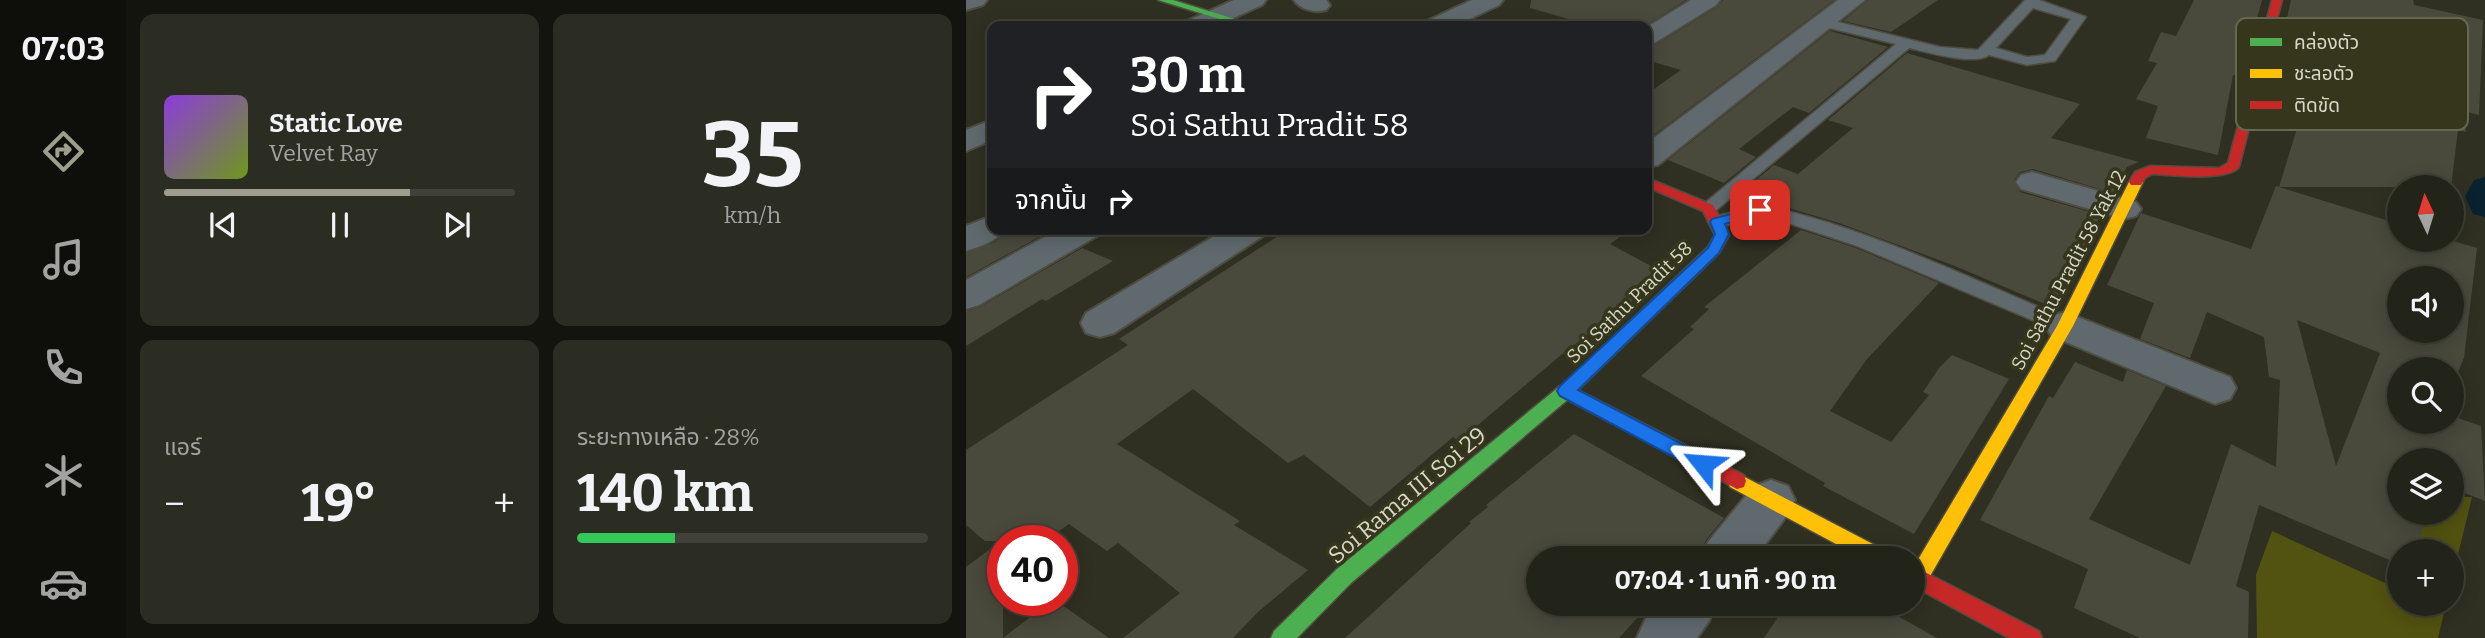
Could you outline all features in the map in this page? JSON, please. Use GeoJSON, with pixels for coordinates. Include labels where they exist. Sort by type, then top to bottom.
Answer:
{"type":"FeatureCollection","features":[{"type":"Feature","properties":{"kind":"street"},"geometry":{"type":"LineString","coordinates":[[966,3],[975,0]]}},
{"type":"Feature","properties":{"kind":"street"},"geometry":{"type":"LineString","coordinates":[[1163,0],[1206,21],[1254,0]]}},
{"type":"Feature","properties":{"kind":"street"},"geometry":{"type":"LineString","coordinates":[[1447,21],[1491,0]]}},
{"type":"Feature","properties":{"kind":"street"},"geometry":{"type":"LineString","coordinates":[[1652,34],[1708,0]]}},
{"type":"Feature","properties":{"kind":"street"},"geometry":{"type":"LineString","coordinates":[[1652,154],[1853,0]]}},
{"type":"Feature","properties":{"kind":"street","name":"Soi Sathu Pradit 58 Yak 12"},"geometry":{"type":"LineString","coordinates":[[2272,18],[2277,0]]}},
{"type":"Feature","properties":{"kind":"street","name":"Soi Sathu Pradit 58 Yak 12"},"geometry":{"type":"LineString","coordinates":[[1925,559],[2065,326],[2140,175],[2150,170],[2219,172],[2230,169],[2234,164],[2243,130]]}},
{"type":"Feature","properties":{"kind":"street"},"geometry":{"type":"LineString","coordinates":[[966,142],[987,131]]}},
{"type":"Feature","properties":{"kind":"street"},"geometry":{"type":"LineString","coordinates":[[2032,182],[2123,209]]}},
{"type":"Feature","properties":{"kind":"street"},"geometry":{"type":"LineString","coordinates":[[1652,184],[1713,215]]}},
{"type":"Feature","properties":{"kind":"street","name":"Soi Sathu Pradit 58"},"geometry":{"type":"LineString","coordinates":[[1713,215],[1722,234],[1714,250],[1566,391],[1858,546]]}},
{"type":"Feature","properties":{"kind":"street"},"geometry":{"type":"LineString","coordinates":[[966,240],[987,229]]}},
{"type":"Feature","properties":{"kind":"street"},"geometry":{"type":"LineString","coordinates":[[966,296],[1074,235]]}},
{"type":"Feature","properties":{"kind":"street"},"geometry":{"type":"LineString","coordinates":[[1100,323],[1241,235]]}},
{"type":"Feature","properties":{"kind":"street"},"geometry":{"type":"LineString","coordinates":[[2065,326],[2215,388]]}},
{"type":"Feature","properties":{"kind":"street","name":"Soi Rama III Soi 29"},"geometry":{"type":"LineString","coordinates":[[1282,638],[1344,576],[1566,391]]}},
{"type":"Feature","properties":{"kind":"street"},"geometry":{"type":"LineString","coordinates":[[1735,546],[1771,500]]}},
{"type":"Feature","properties":{"kind":"street"},"geometry":{"type":"LineString","coordinates":[[1925,581],[2031,638]]}},
{"type":"Feature","properties":{"kind":"street"},"geometry":{"type":"LineString","coordinates":[[1664,638],[1681,616]]}},
{"type":"Feature","properties":{"kind":"lane"},"geometry":{"type":"LineString","coordinates":[[1822,22],[1962,55],[1981,55],[1989,50],[2032,2],[2079,17],[2050,58],[2043,62],[2029,62],[1989,50]]}},
{"type":"Feature","properties":{"kind":"lane"},"geometry":{"type":"LineString","coordinates":[[1713,215],[1907,42]]}},
{"type":"Feature","properties":{"kind":"lane"},"geometry":{"type":"LineString","coordinates":[[1713,215],[1760,210],[1780,214],[1864,242],[2065,326]]}},
{"type":"Feature","properties":{"kind":"shaded area"},"geometry":{"type":"Polygon","coordinates":[[[2464,497],[2472,497],[2462,539],[2413,539],[2418,525],[2464,525],[2464,497]]]}},
{"type":"Feature","properties":{"kind":"shaded area"},"geometry":{"type":"Polygon","coordinates":[[[2272,531],[2387,584],[2387,616],[2443,616],[2438,638],[2257,638],[2256,575],[2272,531]]]}},
{"type":"Feature","properties":{"kind":"building"},"geometry":{"type":"Polygon","coordinates":[[[1531,0],[1686,0],[1652,22],[1576,21],[1530,8],[1531,0]]]}},
{"type":"Feature","properties":{"kind":"building"},"geometry":{"type":"Polygon","coordinates":[[[1723,0],[1834,0],[1652,136],[1652,90],[1681,70],[1652,61],[1652,45],[1717,7],[1723,0]]]}},
{"type":"Feature","properties":{"kind":"building"},"geometry":{"type":"Polygon","coordinates":[[[1868,0],[1938,0],[1891,32],[1843,21],[1868,0]]]}},
{"type":"Feature","properties":{"kind":"building"},"geometry":{"type":"Polygon","coordinates":[[[2194,0],[2262,0],[2257,18],[2236,18],[2236,76],[2233,75],[2218,155],[2146,138],[2158,106],[2136,99],[2157,63],[2148,61],[2161,32],[2176,36],[2194,0]]]}},
{"type":"Feature","properties":{"kind":"building"},"geometry":{"type":"Polygon","coordinates":[[[2291,0],[2413,0],[2414,5],[2483,20],[2479,115],[2468,112],[2468,18],[2287,18],[2291,0]]]}},
{"type":"Feature","properties":{"kind":"building"},"geometry":{"type":"Polygon","coordinates":[[[1830,31],[1888,47],[1809,113],[1793,107],[1739,149],[1756,157],[1724,183],[1668,160],[1830,31]]]}},
{"type":"Feature","properties":{"kind":"building"},"geometry":{"type":"Polygon","coordinates":[[[1907,53],[2080,104],[2051,138],[2139,162],[2127,167],[2113,193],[2033,169],[2020,172],[2014,180],[2020,192],[2101,215],[2052,307],[1955,266],[1743,191],[1774,165],[1798,174],[1853,128],[1828,120],[1907,53]]]}},
{"type":"Feature","properties":{"kind":"building"},"geometry":{"type":"Polygon","coordinates":[[[2297,130],[2458,130],[2452,175],[2387,175],[2387,187],[2279,187],[2297,130]]]}},
{"type":"Feature","properties":{"kind":"building"},"geometry":{"type":"Polygon","coordinates":[[[2276,186],[2387,220],[2387,252],[2464,252],[2464,244],[2477,248],[2464,358],[2387,357],[2387,434],[2464,434],[2464,420],[2481,426],[2485,501],[2464,493],[2464,448],[2387,448],[2387,525],[2423,525],[2420,539],[2387,539],[2387,559],[2259,505],[2236,586],[2249,592],[2248,638],[2140,638],[2074,608],[2088,569],[1980,520],[2049,396],[2053,398],[2075,362],[2123,382],[2127,370],[2166,386],[2089,519],[2190,565],[2231,444],[2276,467],[2280,380],[2269,377],[2264,337],[2207,312],[2190,358],[2140,339],[2154,303],[2107,285],[2141,213],[2251,249],[2276,186]],[[2297,320],[2336,466],[2380,353],[2297,320]]]}},
{"type":"Feature","properties":{"kind":"building"},"geometry":{"type":"Polygon","coordinates":[[[1801,230],[1856,248],[1939,283],[1867,359],[1830,411],[1891,442],[1929,395],[1923,392],[1939,368],[1952,355],[2009,379],[1914,534],[1823,486],[1825,483],[1641,376],[1694,329],[1690,327],[1709,309],[1704,307],[1801,230]]]}},
{"type":"Feature","properties":{"kind":"building"},"geometry":{"type":"Polygon","coordinates":[[[1003,235],[1042,235],[966,277],[966,253],[995,242],[1003,235]]]}},
{"type":"Feature","properties":{"kind":"building"},"geometry":{"type":"Polygon","coordinates":[[[1280,235],[1623,235],[1610,244],[1664,273],[1459,441],[1453,437],[1370,507],[1304,455],[1288,463],[1193,389],[1117,444],[1240,521],[1234,525],[1308,570],[1258,612],[1233,638],[1123,638],[1180,593],[1118,543],[1107,551],[1078,530],[1078,525],[987,525],[985,541],[966,525],[966,450],[1128,345],[1119,339],[1280,235]]]}},
{"type":"Feature","properties":{"kind":"building"},"geometry":{"type":"Polygon","coordinates":[[[1082,248],[1113,261],[1046,301],[1042,299],[966,346],[966,311],[980,307],[1082,248]]]}},
{"type":"Feature","properties":{"kind":"building"},"geometry":{"type":"Polygon","coordinates":[[[1574,434],[1724,518],[1703,546],[1526,546],[1526,616],[1639,616],[1619,638],[1345,638],[1488,507],[1486,505],[1574,434]]]}},
{"type":"Feature","properties":{"kind":"building"},"geometry":{"type":"Polygon","coordinates":[[[987,551],[987,616],[1003,616],[1003,638],[966,638],[966,567],[987,551]]]}},
{"type":"Feature","properties":{"kind":"building"},"geometry":{"type":"Polygon","coordinates":[[[1031,616],[1078,616],[1109,638],[1003,638],[1031,616]]]}},
{"type":"Feature","properties":{"kind":"building"},"geometry":{"type":"Polygon","coordinates":[[[1779,616],[1898,616],[1937,638],[1764,638],[1779,616]]]}},
{"type":"Feature","properties":{"kind":"waterway"},"geometry":{"type":"LineString","coordinates":[[2485,187],[2481,196],[2485,207]]}},
{"type":"Feature","properties":{"kind":"traffic: fast"},"geometry":{"type":"LineString","coordinates":[[1163,0],[1235,21]]}},
{"type":"Feature","properties":{"kind":"traffic: fast"},"geometry":{"type":"LineString","coordinates":[[1282,638],[1344,576],[1566,391]]}},
{"type":"Feature","properties":{"kind":"traffic: slow"},"geometry":{"type":"LineString","coordinates":[[1925,566],[2065,326],[2136,182]]}},
{"type":"Feature","properties":{"kind":"traffic: slow"},"geometry":{"type":"LineString","coordinates":[[1737,481],[1859,546]]}},
{"type":"Feature","properties":{"kind":"traffic: jam"},"geometry":{"type":"LineString","coordinates":[[2272,18],[2277,0]]}},
{"type":"Feature","properties":{"kind":"traffic: jam"},"geometry":{"type":"LineString","coordinates":[[2136,182],[2140,175],[2150,170],[2219,172],[2230,169],[2234,164],[2243,130]]}},
{"type":"Feature","properties":{"kind":"traffic: jam"},"geometry":{"type":"LineString","coordinates":[[1652,184],[1708,208],[1722,235],[1714,250],[1566,391],[1737,481]]}},
{"type":"Feature","properties":{"kind":"traffic: jam"},"geometry":{"type":"LineString","coordinates":[[1925,581],[2031,638]]}},
{"type":"Feature","properties":{"kind":"route"},"geometry":{"type":"LineString","coordinates":[[1703,464],[1566,391],[1714,250],[1722,234],[1717,222],[1760,210]]}}]}
